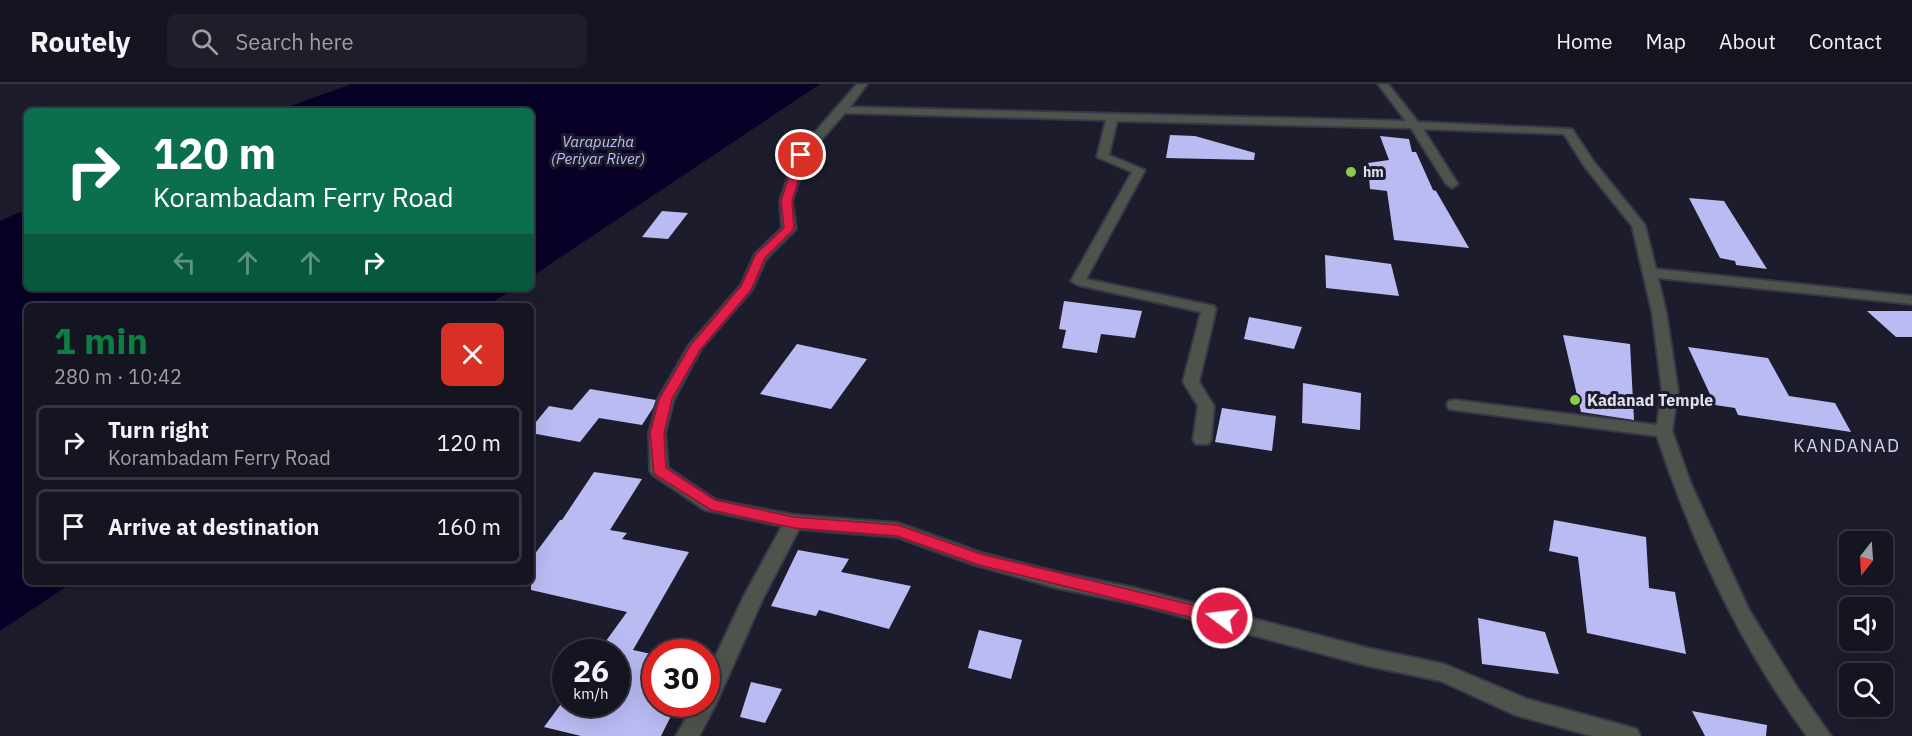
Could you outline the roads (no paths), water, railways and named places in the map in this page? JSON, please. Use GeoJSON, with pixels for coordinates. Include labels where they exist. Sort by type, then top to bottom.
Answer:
{"type":"FeatureCollection","features":[{"type":"Feature","properties":{"kind":"street"},"geometry":{"type":"LineString","coordinates":[[862,84],[801,155],[786,201],[789,229],[760,257],[747,287],[694,348],[666,399],[657,433],[659,471],[711,505],[794,522],[898,531],[979,559],[1057,580],[1146,599],[1368,657],[1444,673],[1523,708],[1629,736]]}},
{"type":"Feature","properties":{"kind":"street"},"geometry":{"type":"LineString","coordinates":[[1383,84],[1415,125],[1452,184]]}},
{"type":"Feature","properties":{"kind":"street"},"geometry":{"type":"LineString","coordinates":[[842,110],[1113,116],[1568,131],[1589,164],[1638,225],[1659,312],[1670,390],[1664,431],[1682,484],[1740,613],[1790,696],[1820,736]]}},
{"type":"Feature","properties":{"kind":"street"},"geometry":{"type":"LineString","coordinates":[[1113,116],[1103,157],[1139,170],[1111,225],[1100,240],[1078,281],[1209,309],[1191,382],[1206,406],[1202,440]]}},
{"type":"Feature","properties":{"kind":"street"},"geometry":{"type":"LineString","coordinates":[[1650,273],[1912,300]]}},
{"type":"Feature","properties":{"kind":"street"},"geometry":{"type":"LineString","coordinates":[[1455,405],[1664,431]]}},
{"type":"Feature","properties":{"kind":"street"},"geometry":{"type":"LineString","coordinates":[[720,671],[753,598],[794,522]]}},
{"type":"Feature","properties":{"kind":"street"},"geometry":{"type":"LineString","coordinates":[[687,736],[698,717]]}},
{"type":"Feature","properties":{"kind":"water","name":"Varapuzha (Periyar River)"},"geometry":{"type":"Polygon","coordinates":[[[352,84],[820,84],[534,275],[534,108],[284,108],[352,84]]]}},
{"type":"Feature","properties":{"kind":"water"},"geometry":{"type":"Polygon","coordinates":[[[24,210],[24,291],[510,291],[492,303],[24,303],[24,585],[69,585],[0,631],[0,221],[24,210]]]}},
{"type":"Feature","properties":{"kind":"place","name":"hm"},"geometry":{"type":"Point","coordinates":[1351,172]}},
{"type":"Feature","properties":{"kind":"place","name":"Kadanad Temple"},"geometry":{"type":"Point","coordinates":[1575,400]}},
{"type":"Feature","properties":{"kind":"district","name":"KANDANAD"},"geometry":{"type":"Point","coordinates":[1847,446]}}]}
